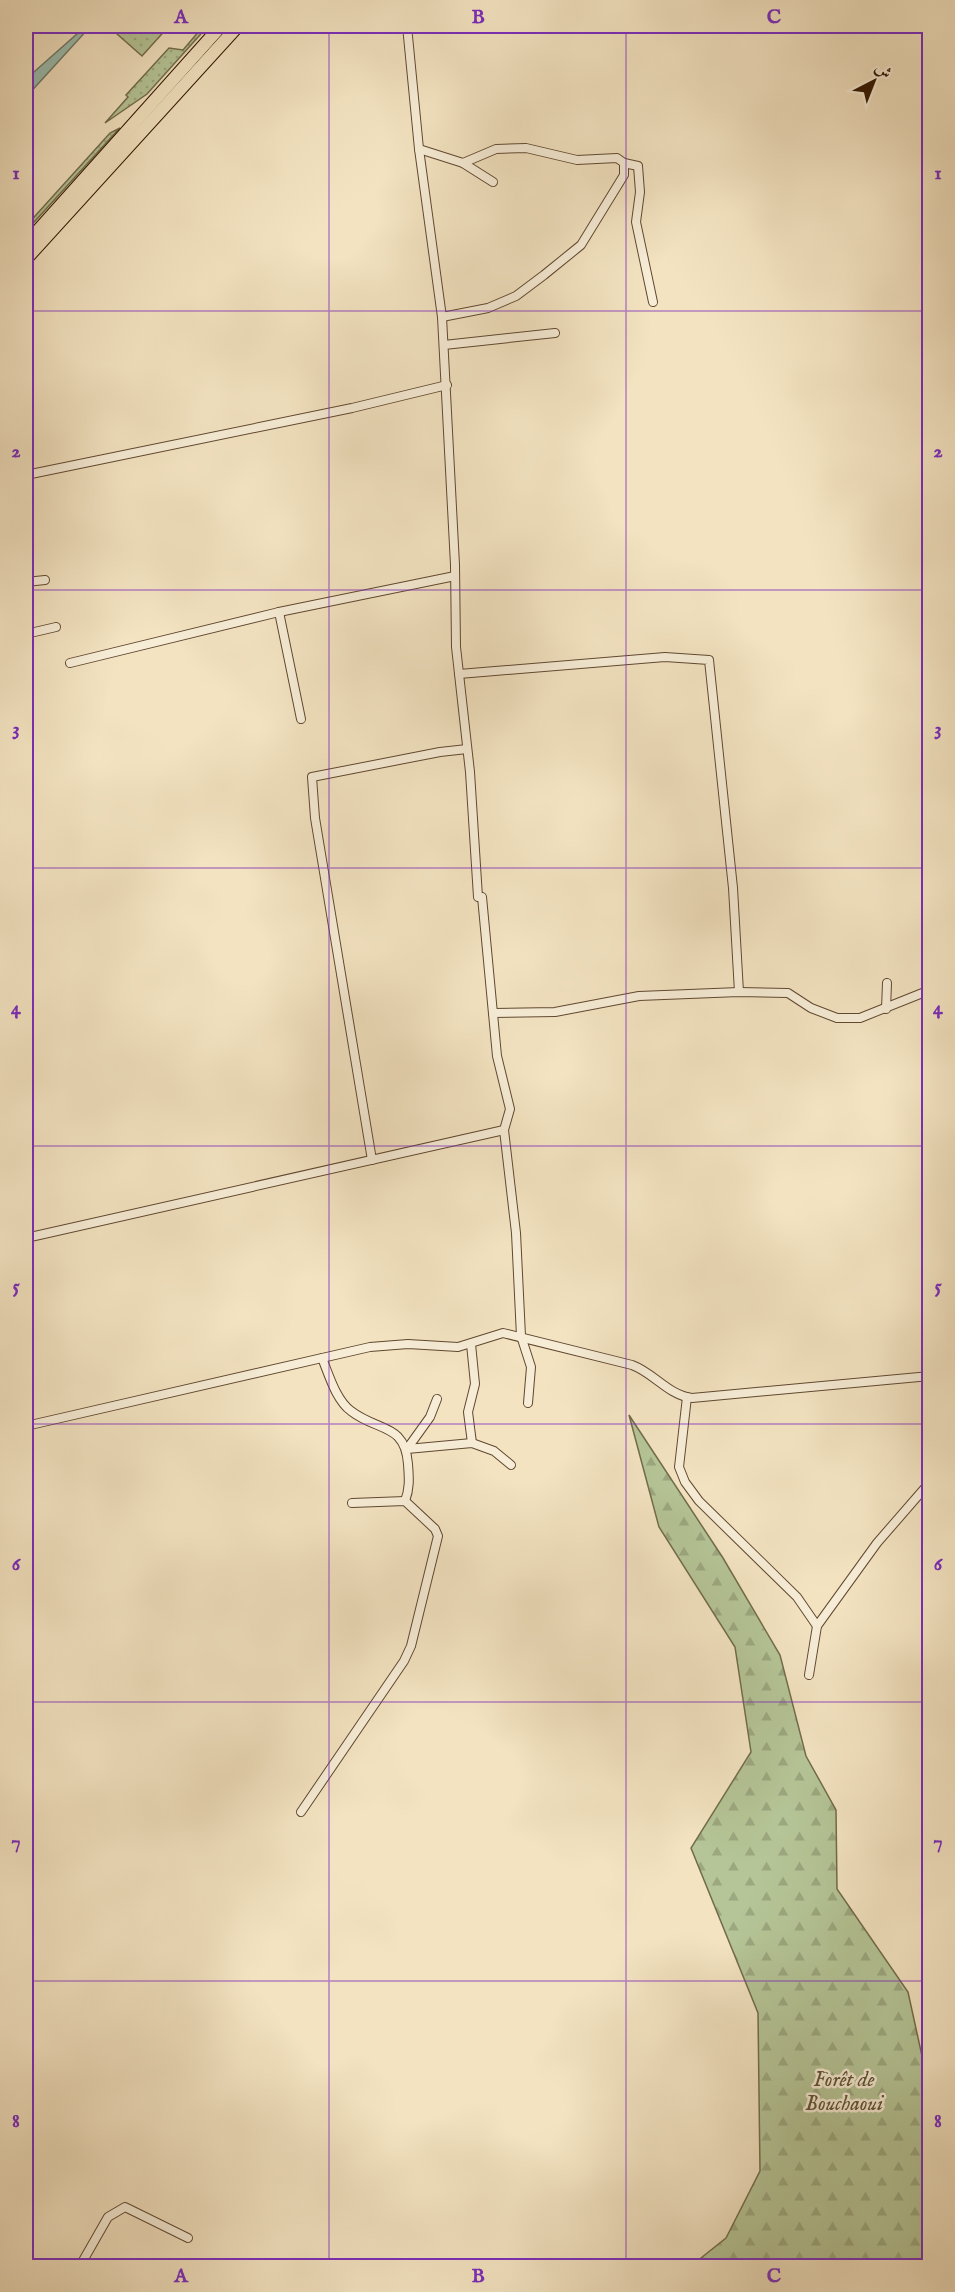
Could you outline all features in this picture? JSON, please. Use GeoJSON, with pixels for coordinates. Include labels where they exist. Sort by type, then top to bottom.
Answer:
{"type":"FeatureCollection","features":[{"type":"Feature","properties":{"kind":"highway"},"geometry":{"type":"LineString","coordinates":[[26,244],[221,26]]}},
{"type":"Feature","properties":{"kind":"highway"},"geometry":{"type":"LineString","coordinates":[[26,259],[238,26]]}},
{"type":"Feature","properties":{"kind":"street"},"geometry":{"type":"LineString","coordinates":[[407,26],[418,149],[442,317],[459,674],[498,1056],[510,1109],[504,1130],[516,1233],[521,1336],[531,1367],[528,1403]]}},
{"type":"Feature","properties":{"kind":"street"},"geometry":{"type":"LineString","coordinates":[[463,164],[496,149],[526,148],[577,160],[617,158],[624,163],[638,166],[640,192],[636,222],[653,302]]}},
{"type":"Feature","properties":{"kind":"street"},"geometry":{"type":"LineString","coordinates":[[418,149],[463,164],[493,182]]}},
{"type":"Feature","properties":{"kind":"street"},"geometry":{"type":"LineString","coordinates":[[442,317],[488,308],[516,296],[581,245],[624,175],[624,163]]}},
{"type":"Feature","properties":{"kind":"street"},"geometry":{"type":"LineString","coordinates":[[444,345],[555,333]]}},
{"type":"Feature","properties":{"kind":"street"},"geometry":{"type":"LineString","coordinates":[[26,475],[352,408],[446,385]]}},
{"type":"Feature","properties":{"kind":"street"},"geometry":{"type":"LineString","coordinates":[[70,663],[279,612],[455,576]]}},
{"type":"Feature","properties":{"kind":"street"},"geometry":{"type":"LineString","coordinates":[[26,582],[45,580]]}},
{"type":"Feature","properties":{"kind":"street"},"geometry":{"type":"LineString","coordinates":[[279,612],[301,719]]}},
{"type":"Feature","properties":{"kind":"street"},"geometry":{"type":"LineString","coordinates":[[26,634],[56,627]]}},
{"type":"Feature","properties":{"kind":"street"},"geometry":{"type":"LineString","coordinates":[[459,674],[665,657],[709,660],[733,888],[739,992]]}},
{"type":"Feature","properties":{"kind":"street"},"geometry":{"type":"LineString","coordinates":[[372,1160],[315,818],[312,777],[440,752],[467,749]]}},
{"type":"Feature","properties":{"kind":"street"},"geometry":{"type":"LineString","coordinates":[[886,1009],[887,983]]}},
{"type":"Feature","properties":{"kind":"street"},"geometry":{"type":"LineString","coordinates":[[493,1013],[555,1012],[639,996],[739,992],[788,993],[811,1008],[837,1018],[860,1018],[930,990]]}},
{"type":"Feature","properties":{"kind":"street"},"geometry":{"type":"LineString","coordinates":[[26,1238],[504,1130]]}},
{"type":"Feature","properties":{"kind":"street"},"geometry":{"type":"LineString","coordinates":[[26,1426],[382,1345],[446,1347],[471,1344],[495,1334],[521,1336],[640,1368],[672,1392],[687,1397],[930,1376]]}},
{"type":"Feature","properties":{"kind":"street"},"geometry":{"type":"LineString","coordinates":[[471,1344],[475,1384],[468,1412],[472,1443]]}},
{"type":"Feature","properties":{"kind":"street"},"geometry":{"type":"LineString","coordinates":[[322,1358],[330,1379],[349,1410],[395,1432],[402,1438],[407,1449],[410,1488],[405,1501]]}},
{"type":"Feature","properties":{"kind":"street"},"geometry":{"type":"LineString","coordinates":[[687,1397],[680,1467],[685,1482],[706,1508],[798,1597],[817,1626]]}},
{"type":"Feature","properties":{"kind":"street"},"geometry":{"type":"LineString","coordinates":[[407,1449],[430,1417],[437,1399]]}},
{"type":"Feature","properties":{"kind":"street"},"geometry":{"type":"LineString","coordinates":[[407,1449],[472,1443],[494,1451],[512,1465]]}},
{"type":"Feature","properties":{"kind":"street"},"geometry":{"type":"LineString","coordinates":[[809,1675],[817,1626],[877,1543],[930,1482]]}},
{"type":"Feature","properties":{"kind":"street"},"geometry":{"type":"LineString","coordinates":[[301,1812],[398,1672],[411,1646],[438,1536],[435,1529],[405,1501],[352,1503]]}},
{"type":"Feature","properties":{"kind":"street"},"geometry":{"type":"LineString","coordinates":[[80,2266],[108,2217],[124,2207],[188,2238]]}},
{"type":"Feature","properties":{"kind":"green space"},"geometry":{"type":"Polygon","coordinates":[[[108,26],[169,26],[142,56],[108,26]]]}},
{"type":"Feature","properties":{"kind":"green space"},"geometry":{"type":"Polygon","coordinates":[[[199,26],[208,26],[147,94],[105,123],[128,97],[126,95],[169,48],[183,50],[200,30],[199,26]]]}},
{"type":"Feature","properties":{"kind":"green space"},"geometry":{"type":"Polygon","coordinates":[[[120,128],[26,231],[26,226],[110,133],[120,128]]]}},
{"type":"Feature","properties":{"kind":"green space","name":"Forêt de Bouchaoui"},"geometry":{"type":"Polygon","coordinates":[[[629,1415],[723,1558],[780,1655],[806,1756],[836,1810],[837,1889],[908,1992],[922,2056],[929,2055],[929,2266],[691,2266],[726,2238],[760,2171],[758,2013],[691,1848],[751,1752],[735,1647],[659,1527],[629,1415]]]}},
{"type":"Feature","properties":{"kind":"shaded area"},"geometry":{"type":"Polygon","coordinates":[[[86,26],[89,28],[26,97],[26,79],[86,26]]]}}]}
